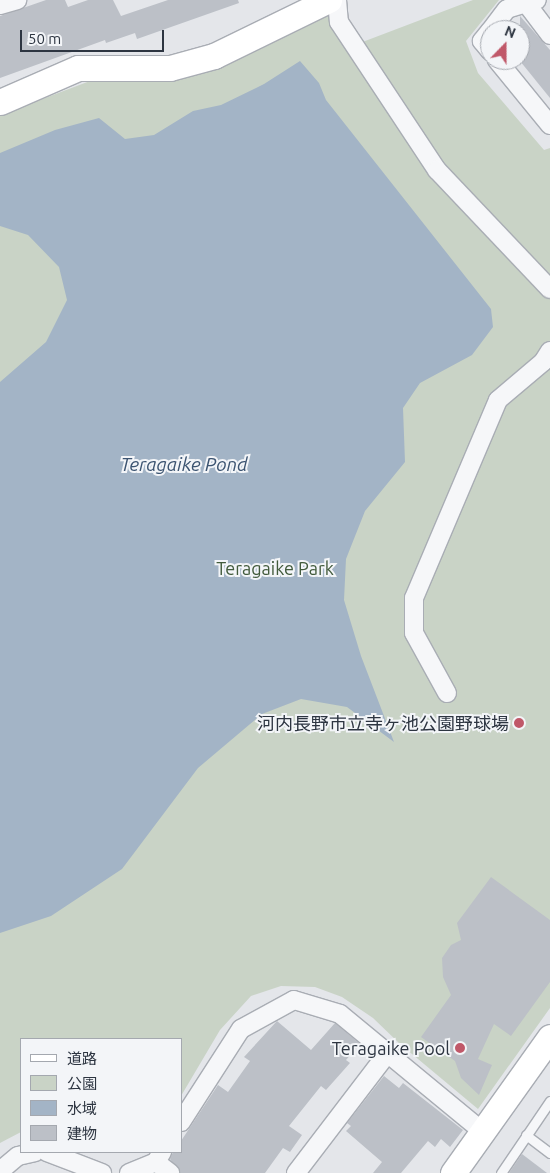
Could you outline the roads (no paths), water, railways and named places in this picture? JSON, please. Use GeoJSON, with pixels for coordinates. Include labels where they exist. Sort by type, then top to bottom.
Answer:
{"type":"FeatureCollection","features":[{"type":"Feature","properties":{"kind":"street"},"geometry":{"type":"LineString","coordinates":[[0,5],[16,0]]}},
{"type":"Feature","properties":{"kind":"street"},"geometry":{"type":"LineString","coordinates":[[0,102],[78,68],[170,68],[214,56],[329,0]]}},
{"type":"Feature","properties":{"kind":"street"},"geometry":{"type":"LineString","coordinates":[[337,0],[340,22],[437,170],[550,289]]}},
{"type":"Feature","properties":{"kind":"street"},"geometry":{"type":"LineString","coordinates":[[498,20],[507,9],[531,1],[550,36]]}},
{"type":"Feature","properties":{"kind":"street"},"geometry":{"type":"LineString","coordinates":[[506,70],[550,125]]}},
{"type":"Feature","properties":{"kind":"street"},"geometry":{"type":"LineString","coordinates":[[447,693],[414,633],[414,598],[498,400],[543,362],[550,351]]}},
{"type":"Feature","properties":{"kind":"street"},"geometry":{"type":"LineString","coordinates":[[182,1120],[241,1029],[294,1000],[340,1014],[483,1132]]}},
{"type":"Feature","properties":{"kind":"street"},"geometry":{"type":"LineString","coordinates":[[457,1172],[550,1037]]}},
{"type":"Feature","properties":{"kind":"street"},"geometry":{"type":"LineString","coordinates":[[296,1173],[387,1054]]}},
{"type":"Feature","properties":{"kind":"street"},"geometry":{"type":"LineString","coordinates":[[0,1172],[18,1156],[31,1153]]}},
{"type":"Feature","properties":{"kind":"street"},"geometry":{"type":"LineString","coordinates":[[50,1153],[102,1173]]}},
{"type":"Feature","properties":{"kind":"street"},"geometry":{"type":"LineString","coordinates":[[129,1173],[159,1157],[170,1173]]}},
{"type":"Feature","properties":{"kind":"lane"},"geometry":{"type":"LineString","coordinates":[[501,1173],[550,1101]]}},
{"type":"Feature","properties":{"kind":"lane"},"geometry":{"type":"LineString","coordinates":[[526,1135],[550,1153]]}},
{"type":"Feature","properties":{"kind":"water","name":"Teragaike Pond"},"geometry":{"type":"Polygon","coordinates":[[[300,61],[319,83],[326,100],[491,309],[493,327],[472,355],[420,383],[403,408],[405,462],[365,511],[346,559],[344,600],[361,656],[394,742],[347,707],[301,699],[262,714],[198,768],[122,869],[51,916],[0,933],[0,382],[46,342],[67,300],[59,267],[28,235],[0,226],[0,153],[55,130],[99,118],[125,139],[154,135],[193,111],[221,105],[264,84],[300,61]]]}},
{"type":"Feature","properties":{"kind":"place","name":"河内長野市立寺ヶ池公園野球場"},"geometry":{"type":"Point","coordinates":[519,723]}},
{"type":"Feature","properties":{"kind":"place","name":"Teragaike Pool"},"geometry":{"type":"Point","coordinates":[460,1048]}},
{"type":"Feature","properties":{"kind":"park label","name":"Teragaike Park"},"geometry":{"type":"Point","coordinates":[275,568]}}]}
